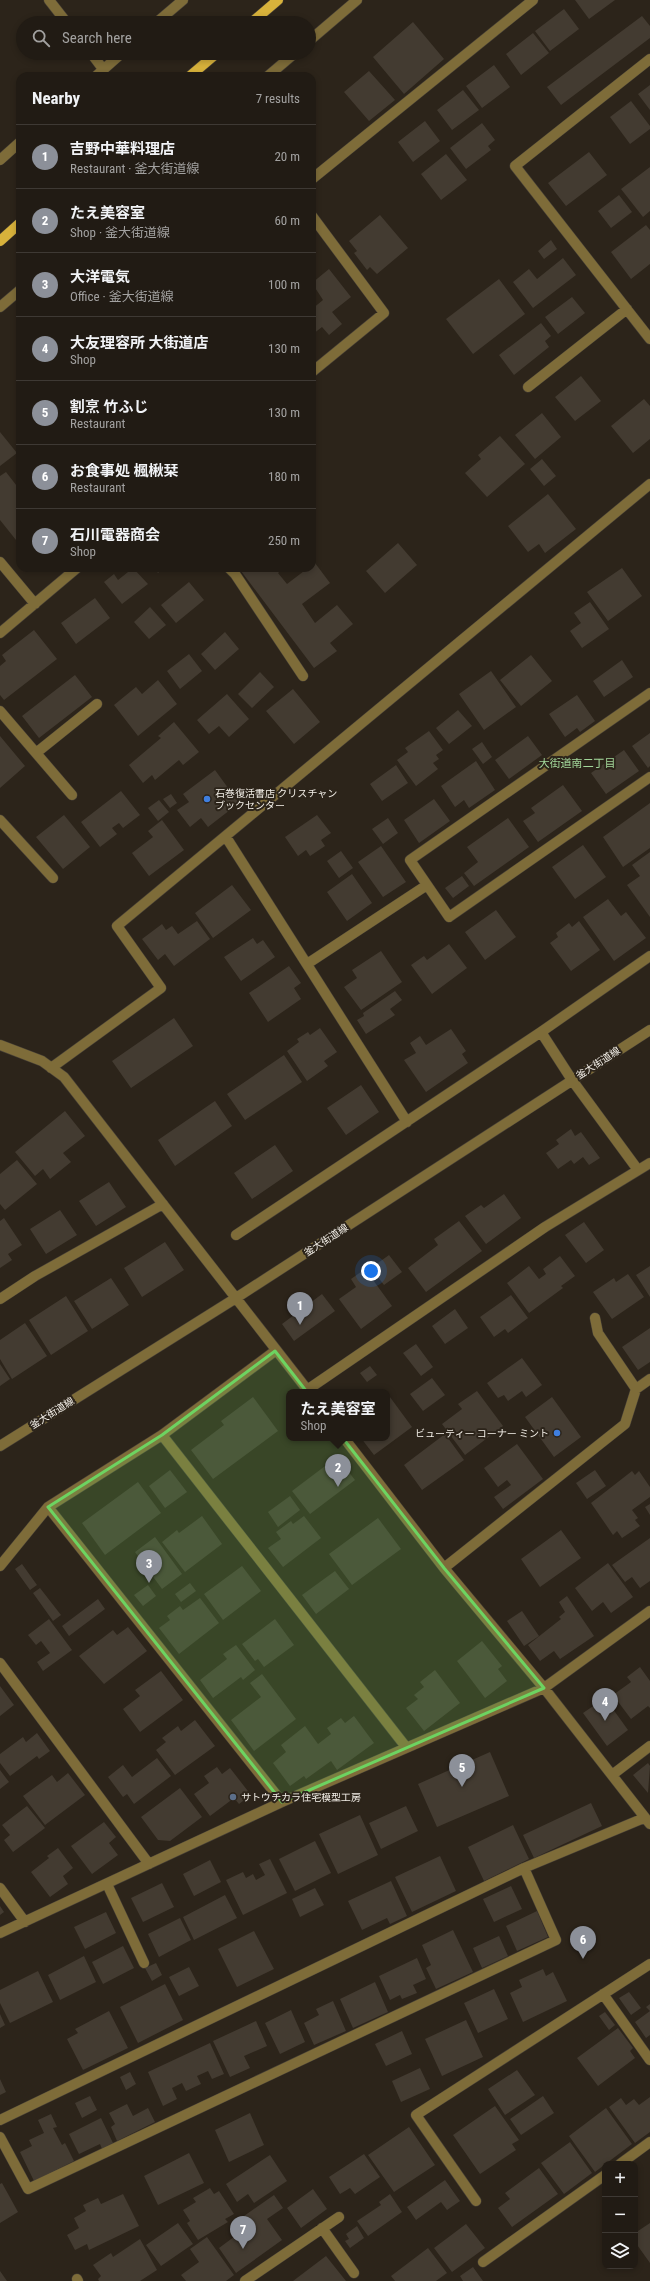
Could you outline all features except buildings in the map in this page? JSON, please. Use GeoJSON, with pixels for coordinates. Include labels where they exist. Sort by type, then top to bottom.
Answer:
{"type":"FeatureCollection","features":[{"type":"Feature","properties":{"kind":"main road"},"geometry":{"type":"LineString","coordinates":[[259,16],[278,0]]}},
{"type":"Feature","properties":{"kind":"main road"},"geometry":{"type":"LineString","coordinates":[[195,72],[209,60]]}},
{"type":"Feature","properties":{"kind":"main road"},"geometry":{"type":"LineString","coordinates":[[0,241],[16,227]]}},
{"type":"Feature","properties":{"kind":"street"},"geometry":{"type":"LineString","coordinates":[[49,0],[62,16]]}},
{"type":"Feature","properties":{"kind":"street"},"geometry":{"type":"LineString","coordinates":[[164,16],[183,0]]}},
{"type":"Feature","properties":{"kind":"street"},"geometry":{"type":"LineString","coordinates":[[316,35],[357,0]]}},
{"type":"Feature","properties":{"kind":"street"},"geometry":{"type":"LineString","coordinates":[[316,176],[533,0]]}},
{"type":"Feature","properties":{"kind":"street"},"geometry":{"type":"LineString","coordinates":[[650,59],[515,166],[650,339]]}},
{"type":"Feature","properties":{"kind":"street"},"geometry":{"type":"LineString","coordinates":[[94,60],[100,72]]}},
{"type":"Feature","properties":{"kind":"street"},"geometry":{"type":"LineString","coordinates":[[101,72],[114,60]]}},
{"type":"Feature","properties":{"kind":"street"},"geometry":{"type":"LineString","coordinates":[[273,72],[287,60]]}},
{"type":"Feature","properties":{"kind":"street"},"geometry":{"type":"LineString","coordinates":[[0,160],[16,146]]}},
{"type":"Feature","properties":{"kind":"street"},"geometry":{"type":"LineString","coordinates":[[316,221],[384,313],[316,369]]}},
{"type":"Feature","properties":{"kind":"street"},"geometry":{"type":"LineString","coordinates":[[0,307],[16,293]]}},
{"type":"Feature","properties":{"kind":"street"},"geometry":{"type":"LineString","coordinates":[[528,387],[627,310]]}},
{"type":"Feature","properties":{"kind":"street"},"geometry":{"type":"LineString","coordinates":[[51,1068],[161,988],[117,926],[650,484]]}},
{"type":"Feature","properties":{"kind":"street"},"geometry":{"type":"LineString","coordinates":[[0,562],[35,604]]}},
{"type":"Feature","properties":{"kind":"street"},"geometry":{"type":"LineString","coordinates":[[0,632],[72,572]]}},
{"type":"Feature","properties":{"kind":"street"},"geometry":{"type":"LineString","coordinates":[[233,572],[302,676]]}},
{"type":"Feature","properties":{"kind":"street"},"geometry":{"type":"LineString","coordinates":[[650,693],[410,860],[449,917],[650,777]]}},
{"type":"Feature","properties":{"kind":"street"},"geometry":{"type":"LineString","coordinates":[[36,753],[97,704]]}},
{"type":"Feature","properties":{"kind":"street"},"geometry":{"type":"LineString","coordinates":[[0,711],[72,795]]}},
{"type":"Feature","properties":{"kind":"street"},"geometry":{"type":"LineString","coordinates":[[0,820],[53,878]]}},
{"type":"Feature","properties":{"kind":"street"},"geometry":{"type":"LineString","coordinates":[[226,837],[407,1122]]}},
{"type":"Feature","properties":{"kind":"street"},"geometry":{"type":"LineString","coordinates":[[306,964],[427,885]]}},
{"type":"Feature","properties":{"kind":"street"},"geometry":{"type":"LineString","coordinates":[[236,1236],[541,1032],[650,956]]}},
{"type":"Feature","properties":{"kind":"street","name":"釜大街道線"},"geometry":{"type":"LineString","coordinates":[[0,1446],[236,1298],[650,1030]]}},
{"type":"Feature","properties":{"kind":"street"},"geometry":{"type":"LineString","coordinates":[[541,1032],[572,1080],[638,1170]]}},
{"type":"Feature","properties":{"kind":"street"},"geometry":{"type":"LineString","coordinates":[[0,1045],[42,1061],[64,1077],[236,1298],[275,1351],[306,1389]]}},
{"type":"Feature","properties":{"kind":"street"},"geometry":{"type":"LineString","coordinates":[[311,1389],[545,1227],[650,1163]]}},
{"type":"Feature","properties":{"kind":"street"},"geometry":{"type":"LineString","coordinates":[[0,1299],[35,1276],[163,1204]]}},
{"type":"Feature","properties":{"kind":"street"},"geometry":{"type":"LineString","coordinates":[[595,1318],[598,1334],[636,1389]]}},
{"type":"Feature","properties":{"kind":"street"},"geometry":{"type":"LineString","coordinates":[[0,1566],[48,1507],[162,1435],[275,1351]]}},
{"type":"Feature","properties":{"kind":"street"},"geometry":{"type":"LineString","coordinates":[[444,1568],[625,1424],[636,1389],[650,1379]]}},
{"type":"Feature","properties":{"kind":"street"},"geometry":{"type":"LineString","coordinates":[[162,1435],[406,1748]]}},
{"type":"Feature","properties":{"kind":"street"},"geometry":{"type":"LineString","coordinates":[[0,2120],[524,1868],[647,1821],[544,1688],[444,1568],[346,1441]]}},
{"type":"Feature","properties":{"kind":"street"},"geometry":{"type":"LineString","coordinates":[[48,1507],[282,1802]]}},
{"type":"Feature","properties":{"kind":"street"},"geometry":{"type":"LineString","coordinates":[[0,1933],[282,1802],[544,1688],[650,1611]]}},
{"type":"Feature","properties":{"kind":"street"},"geometry":{"type":"LineString","coordinates":[[0,1663],[149,1864]]}},
{"type":"Feature","properties":{"kind":"street"},"geometry":{"type":"LineString","coordinates":[[612,1775],[650,1746]]}},
{"type":"Feature","properties":{"kind":"street"},"geometry":{"type":"LineString","coordinates":[[0,2137],[28,2189],[556,1940],[524,1868]]}},
{"type":"Feature","properties":{"kind":"street"},"geometry":{"type":"LineString","coordinates":[[107,1884],[144,1963]]}},
{"type":"Feature","properties":{"kind":"street"},"geometry":{"type":"LineString","coordinates":[[0,1888],[25,1922]]}},
{"type":"Feature","properties":{"kind":"street"},"geometry":{"type":"LineString","coordinates":[[476,2201],[416,2115],[650,1964]]}},
{"type":"Feature","properties":{"kind":"street"},"geometry":{"type":"LineString","coordinates":[[603,1994],[650,2060]]}},
{"type":"Feature","properties":{"kind":"street"},"geometry":{"type":"LineString","coordinates":[[624,2161],[650,2142]]}},
{"type":"Feature","properties":{"kind":"street"},"geometry":{"type":"LineString","coordinates":[[483,2262],[602,2177]]}},
{"type":"Feature","properties":{"kind":"street"},"geometry":{"type":"LineString","coordinates":[[245,2281],[339,2217]]}},
{"type":"Feature","properties":{"kind":"street"},"geometry":{"type":"LineString","coordinates":[[322,2228],[354,2273]]}},
{"type":"Feature","properties":{"kind":"highlighted area"},"geometry":{"type":"Polygon","coordinates":[[[275,1351],[444,1568],[544,1688],[282,1802],[48,1507],[162,1435],[275,1351]]]}},
{"type":"Feature","properties":{"kind":"place","name":"石巻復活書店 クリスチャン ブックセンター"},"geometry":{"type":"Point","coordinates":[207,799]}},
{"type":"Feature","properties":{"kind":"place","name":"吉野中華料理店"},"geometry":{"type":"Point","coordinates":[300,1325]}},
{"type":"Feature","properties":{"kind":"place","name":"ビューティー コーナー ミント"},"geometry":{"type":"Point","coordinates":[557,1433]}},
{"type":"Feature","properties":{"kind":"place","name":"たえ美容室"},"geometry":{"type":"Point","coordinates":[338,1487]}},
{"type":"Feature","properties":{"kind":"place","name":"大洋電気"},"geometry":{"type":"Point","coordinates":[149,1583]}},
{"type":"Feature","properties":{"kind":"place","name":"大友理容所 大街道店"},"geometry":{"type":"Point","coordinates":[605,1721]}},
{"type":"Feature","properties":{"kind":"place","name":"割烹 竹ふじ"},"geometry":{"type":"Point","coordinates":[462,1787]}},
{"type":"Feature","properties":{"kind":"place","name":"サトウチカラ住宅模型工房"},"geometry":{"type":"Point","coordinates":[233,1797]}},
{"type":"Feature","properties":{"kind":"place","name":"お食事処 楓楸栞"},"geometry":{"type":"Point","coordinates":[583,1959]}},
{"type":"Feature","properties":{"kind":"place","name":"石川電器商会"},"geometry":{"type":"Point","coordinates":[243,2249]}},
{"type":"Feature","properties":{"kind":"district","name":"大街道南二丁目"},"geometry":{"type":"Point","coordinates":[577,763]}}]}
